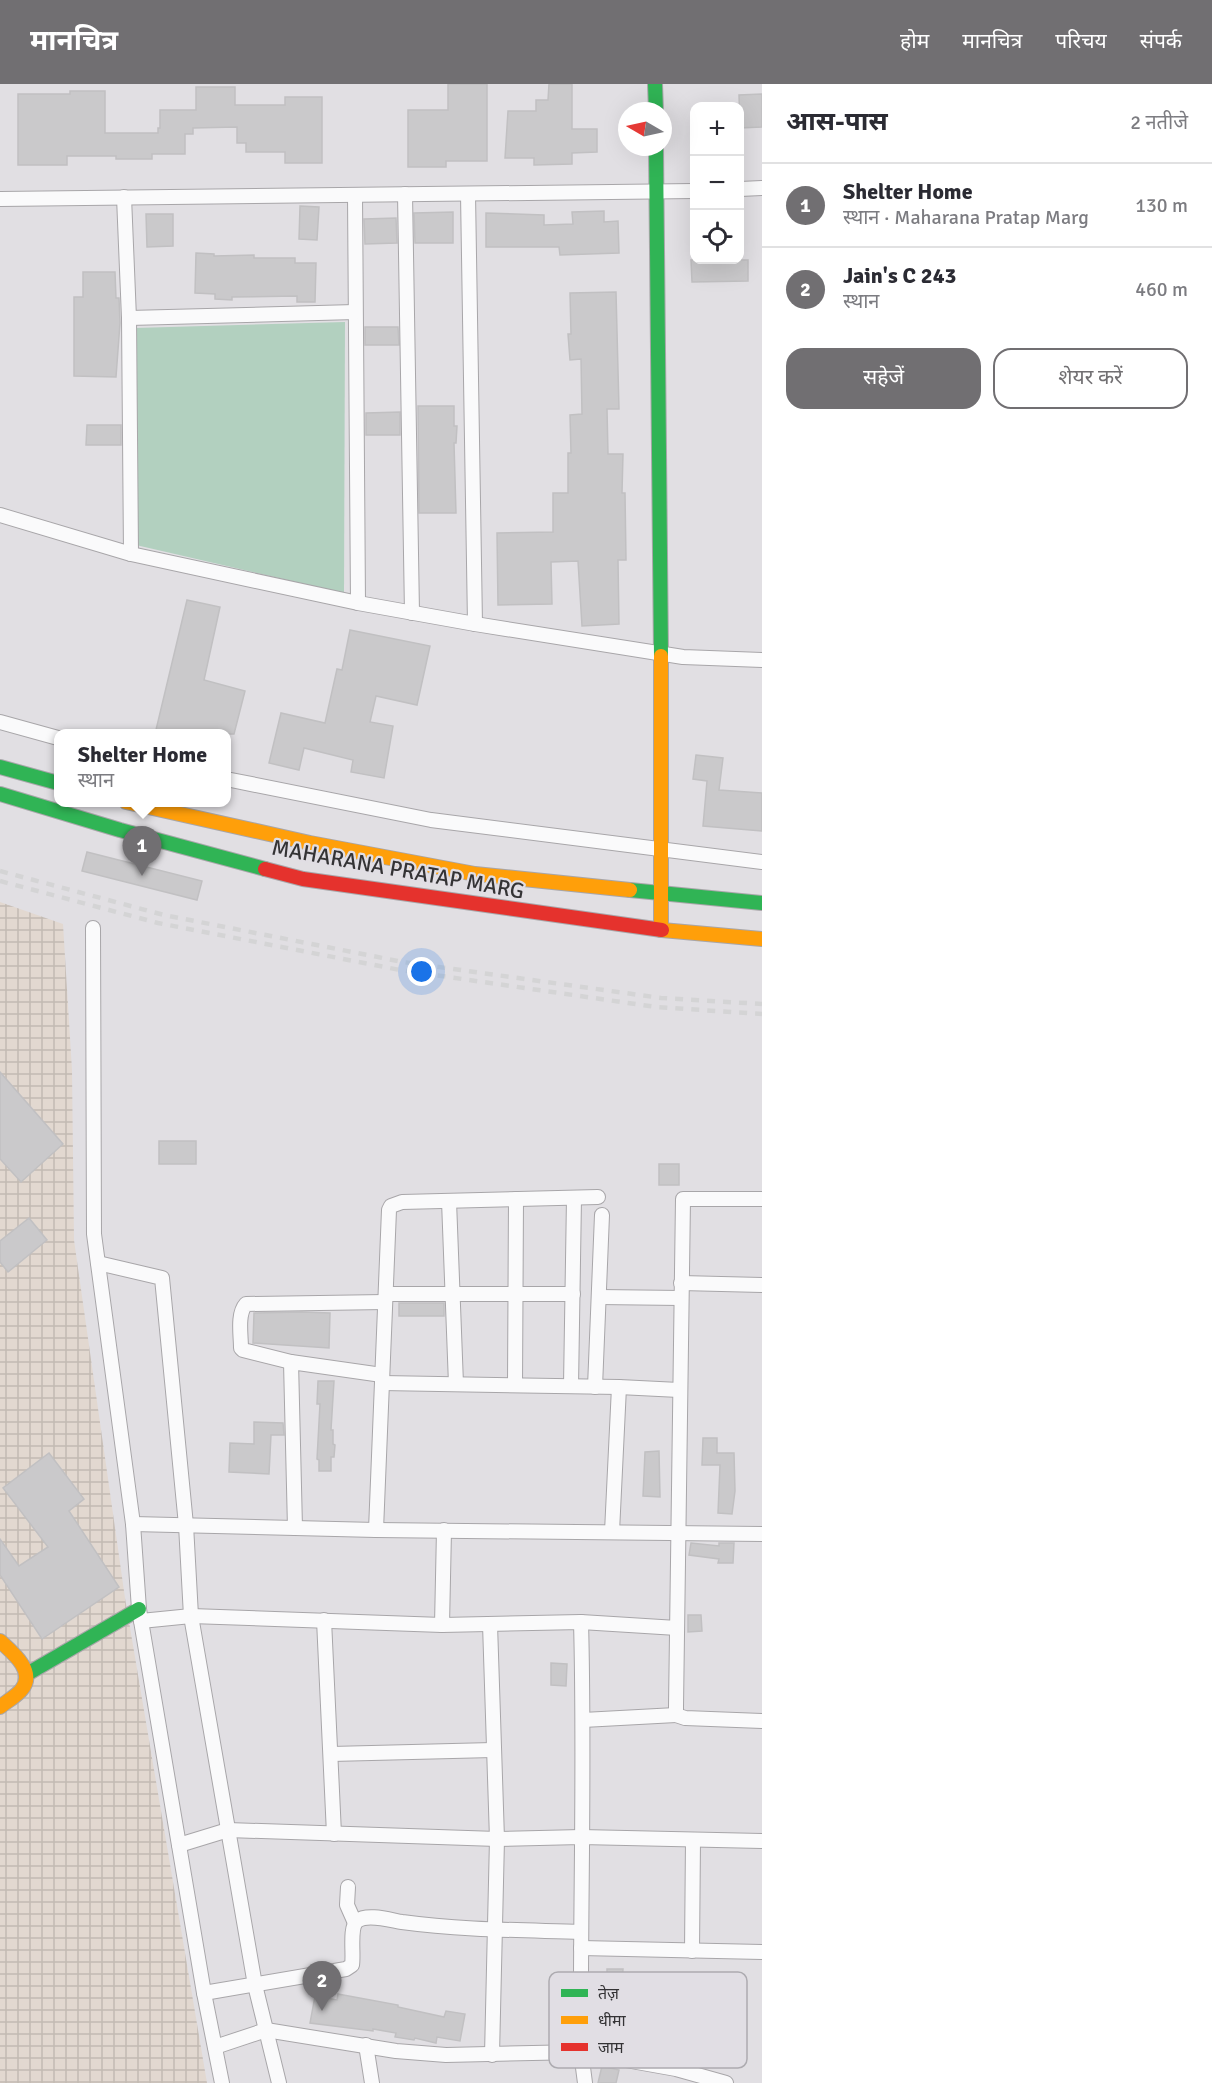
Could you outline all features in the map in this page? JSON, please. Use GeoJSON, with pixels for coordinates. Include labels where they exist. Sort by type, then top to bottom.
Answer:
{"type":"FeatureCollection","features":[{"type":"Feature","properties":{"kind":"main road"},"geometry":{"type":"LineString","coordinates":[[656,84],[656,102]]}},
{"type":"Feature","properties":{"kind":"main road"},"geometry":{"type":"LineString","coordinates":[[656,156],[663,894],[661,930]]}},
{"type":"Feature","properties":{"kind":"main road"},"geometry":{"type":"LineString","coordinates":[[0,767],[54,782]]}},
{"type":"Feature","properties":{"kind":"main road","name":"MAHARANA PRATAP MARG"},"geometry":{"type":"LineString","coordinates":[[0,794],[120,830],[303,879],[661,930],[762,939]]}},
{"type":"Feature","properties":{"kind":"main road","name":"MAHARANA PRATAP MARG"},"geometry":{"type":"LineString","coordinates":[[148,807],[310,843],[475,874],[762,903]]}},
{"type":"Feature","properties":{"kind":"main road"},"geometry":{"type":"LineString","coordinates":[[27,1674],[140,1615]]}},
{"type":"Feature","properties":{"kind":"main road"},"geometry":{"type":"LineString","coordinates":[[0,1641],[21,1663],[27,1674],[24,1687],[0,1707]]}},
{"type":"Feature","properties":{"kind":"street"},"geometry":{"type":"LineString","coordinates":[[744,189],[762,188]]}},
{"type":"Feature","properties":{"kind":"street"},"geometry":{"type":"LineString","coordinates":[[0,199],[690,190]]}},
{"type":"Feature","properties":{"kind":"street"},"geometry":{"type":"LineString","coordinates":[[405,194],[412,613]]}},
{"type":"Feature","properties":{"kind":"street"},"geometry":{"type":"LineString","coordinates":[[468,194],[475,624]]}},
{"type":"Feature","properties":{"kind":"street"},"geometry":{"type":"LineString","coordinates":[[355,195],[358,603]]}},
{"type":"Feature","properties":{"kind":"street"},"geometry":{"type":"LineString","coordinates":[[124,197],[129,318],[131,554]]}},
{"type":"Feature","properties":{"kind":"street"},"geometry":{"type":"LineString","coordinates":[[129,318],[355,312]]}},
{"type":"Feature","properties":{"kind":"street"},"geometry":{"type":"LineString","coordinates":[[0,515],[131,554],[358,603],[661,654],[762,660]]}},
{"type":"Feature","properties":{"kind":"street"},"geometry":{"type":"LineString","coordinates":[[0,722],[54,737]]}},
{"type":"Feature","properties":{"kind":"street"},"geometry":{"type":"LineString","coordinates":[[231,780],[431,820],[762,862]]}},
{"type":"Feature","properties":{"kind":"street"},"geometry":{"type":"LineString","coordinates":[[93,928],[94,1234],[133,1524],[140,1615],[204,1993],[222,2083]]}},
{"type":"Feature","properties":{"kind":"street"},"geometry":{"type":"LineString","coordinates":[[376,1530],[388,1216],[391,1206],[402,1202],[598,1197]]}},
{"type":"Feature","properties":{"kind":"street"},"geometry":{"type":"LineString","coordinates":[[571,1386],[574,1198]]}},
{"type":"Feature","properties":{"kind":"street"},"geometry":{"type":"LineString","coordinates":[[676,1715],[683,1199],[762,1199]]}},
{"type":"Feature","properties":{"kind":"street"},"geometry":{"type":"LineString","coordinates":[[515,1385],[516,1200]]}},
{"type":"Feature","properties":{"kind":"street"},"geometry":{"type":"LineString","coordinates":[[449,1201],[456,1384]]}},
{"type":"Feature","properties":{"kind":"street"},"geometry":{"type":"LineString","coordinates":[[595,1387],[602,1215]]}},
{"type":"Feature","properties":{"kind":"street"},"geometry":{"type":"LineString","coordinates":[[98,1263],[162,1278],[186,1525],[191,1616],[255,1985],[279,2083]]}},
{"type":"Feature","properties":{"kind":"street"},"geometry":{"type":"LineString","coordinates":[[681,1283],[762,1286]]}},
{"type":"Feature","properties":{"kind":"street"},"geometry":{"type":"LineString","coordinates":[[573,1294],[453,1294],[246,1304],[242,1308],[241,1316],[241,1348],[291,1362],[382,1379],[456,1384],[679,1390]]}},
{"type":"Feature","properties":{"kind":"street"},"geometry":{"type":"LineString","coordinates":[[598,1297],[681,1298]]}},
{"type":"Feature","properties":{"kind":"street"},"geometry":{"type":"LineString","coordinates":[[291,1362],[295,1528]]}},
{"type":"Feature","properties":{"kind":"street"},"geometry":{"type":"LineString","coordinates":[[612,1532],[619,1387]]}},
{"type":"Feature","properties":{"kind":"street"},"geometry":{"type":"LineString","coordinates":[[133,1524],[376,1530],[762,1534]]}},
{"type":"Feature","properties":{"kind":"street"},"geometry":{"type":"LineString","coordinates":[[442,1625],[444,1530]]}},
{"type":"Feature","properties":{"kind":"street"},"geometry":{"type":"LineString","coordinates":[[140,1615],[442,1625],[581,1622],[677,1628]]}},
{"type":"Feature","properties":{"kind":"street"},"geometry":{"type":"LineString","coordinates":[[324,1620],[334,1834]]}},
{"type":"Feature","properties":{"kind":"street"},"geometry":{"type":"LineString","coordinates":[[581,1622],[584,1720],[581,1972]]}},
{"type":"Feature","properties":{"kind":"street"},"geometry":{"type":"LineString","coordinates":[[490,1624],[497,1839],[492,2055]]}},
{"type":"Feature","properties":{"kind":"street"},"geometry":{"type":"LineString","coordinates":[[584,1720],[676,1715],[685,1718],[762,1721]]}},
{"type":"Feature","properties":{"kind":"street"},"geometry":{"type":"LineString","coordinates":[[331,1754],[493,1750]]}},
{"type":"Feature","properties":{"kind":"street"},"geometry":{"type":"LineString","coordinates":[[179,1845],[228,1830],[497,1839],[581,1837],[762,1841]]}},
{"type":"Feature","properties":{"kind":"street"},"geometry":{"type":"LineString","coordinates":[[692,1951],[693,1840]]}},
{"type":"Feature","properties":{"kind":"street"},"geometry":{"type":"LineString","coordinates":[[348,1887],[347,1905],[355,1923]]}},
{"type":"Feature","properties":{"kind":"street"},"geometry":{"type":"LineString","coordinates":[[204,1993],[346,1969],[352,1965],[353,1928],[355,1923],[361,1919],[495,1929],[581,1932]]}},
{"type":"Feature","properties":{"kind":"street"},"geometry":{"type":"LineString","coordinates":[[581,1948],[762,1952]]}},
{"type":"Feature","properties":{"kind":"street"},"geometry":{"type":"LineString","coordinates":[[215,2047],[266,2030],[396,2051],[446,2055],[549,2053]]}},
{"type":"Feature","properties":{"kind":"street"},"geometry":{"type":"LineString","coordinates":[[366,2045],[372,2083]]}},
{"type":"Feature","properties":{"kind":"street"},"geometry":{"type":"LineString","coordinates":[[583,2068],[585,2083]]}},
{"type":"Feature","properties":{"kind":"street"},"geometry":{"type":"LineString","coordinates":[[670,2068],[726,2083]]}},
{"type":"Feature","properties":{"kind":"shaded area"},"geometry":{"type":"Polygon","coordinates":[[[0,902],[63,924],[72,1070],[74,1240],[125,1598],[207,2083],[0,2083],[0,902]]]}},
{"type":"Feature","properties":{"kind":"green space"},"geometry":{"type":"Polygon","coordinates":[[[345,322],[344,593],[136,545],[135,328],[345,322]]]}},
{"type":"Feature","properties":{"kind":"building"},"geometry":{"type":"Polygon","coordinates":[[[448,84],[487,84],[487,161],[446,161],[446,167],[408,167],[408,110],[448,110],[448,84]]]}},
{"type":"Feature","properties":{"kind":"building"},"geometry":{"type":"Polygon","coordinates":[[[549,84],[572,84],[572,129],[597,129],[597,152],[572,153],[572,164],[534,165],[534,158],[505,158],[508,111],[536,111],[536,100],[548,100],[549,84]]]}},
{"type":"Feature","properties":{"kind":"building"},"geometry":{"type":"Polygon","coordinates":[[[196,87],[235,87],[235,105],[285,105],[285,97],[322,97],[322,163],[285,163],[285,152],[246,152],[246,143],[237,143],[237,127],[193,128],[193,134],[185,134],[185,154],[152,154],[152,159],[67,156],[67,165],[18,165],[18,94],[105,91],[105,133],[158,133],[160,110],[196,110],[196,87]]]}},
{"type":"Feature","properties":{"kind":"building"},"geometry":{"type":"Polygon","coordinates":[[[762,94],[762,127],[744,128],[744,102],[739,102],[739,95],[762,94]]]}},
{"type":"Feature","properties":{"kind":"building"},"geometry":{"type":"Polygon","coordinates":[[[300,206],[319,207],[317,240],[299,239],[300,206]]]}},
{"type":"Feature","properties":{"kind":"building"},"geometry":{"type":"Polygon","coordinates":[[[604,211],[604,222],[618,221],[619,253],[560,255],[559,247],[486,247],[486,213],[544,215],[544,225],[573,224],[572,212],[604,211]]]}},
{"type":"Feature","properties":{"kind":"building"},"geometry":{"type":"Polygon","coordinates":[[[453,212],[453,243],[415,243],[414,213],[453,212]]]}},
{"type":"Feature","properties":{"kind":"building"},"geometry":{"type":"Polygon","coordinates":[[[146,214],[173,214],[173,246],[147,247],[146,214]]]}},
{"type":"Feature","properties":{"kind":"building"},"geometry":{"type":"Polygon","coordinates":[[[396,218],[397,243],[365,244],[364,219],[396,218]]]}},
{"type":"Feature","properties":{"kind":"building"},"geometry":{"type":"Polygon","coordinates":[[[196,253],[214,254],[214,256],[254,255],[254,258],[295,258],[295,263],[316,263],[315,302],[297,302],[297,296],[232,297],[232,300],[215,299],[215,294],[195,293],[196,253]]]}},
{"type":"Feature","properties":{"kind":"building"},"geometry":{"type":"Polygon","coordinates":[[[744,260],[748,260],[748,281],[692,282],[691,264],[744,264],[744,260]]]}},
{"type":"Feature","properties":{"kind":"building"},"geometry":{"type":"Polygon","coordinates":[[[83,272],[115,272],[120,323],[116,377],[74,376],[74,297],[83,297],[83,272]]]}},
{"type":"Feature","properties":{"kind":"building"},"geometry":{"type":"Polygon","coordinates":[[[616,292],[619,409],[607,409],[608,454],[623,454],[622,493],[625,493],[626,560],[618,560],[619,624],[582,626],[578,561],[551,562],[552,604],[498,605],[497,533],[553,532],[553,493],[568,493],[568,453],[571,453],[570,415],[582,414],[581,359],[570,360],[568,334],[571,334],[570,293],[616,292]]]}},
{"type":"Feature","properties":{"kind":"building"},"geometry":{"type":"Polygon","coordinates":[[[365,327],[398,327],[399,345],[365,345],[365,327]]]}},
{"type":"Feature","properties":{"kind":"building"},"geometry":{"type":"Polygon","coordinates":[[[418,406],[454,406],[454,426],[457,426],[456,443],[454,443],[456,513],[419,513],[418,406]]]}},
{"type":"Feature","properties":{"kind":"building"},"geometry":{"type":"Polygon","coordinates":[[[400,412],[400,435],[366,435],[366,413],[400,412]]]}},
{"type":"Feature","properties":{"kind":"building"},"geometry":{"type":"Polygon","coordinates":[[[87,425],[121,425],[121,445],[86,445],[87,425]]]}},
{"type":"Feature","properties":{"kind":"building"},"geometry":{"type":"Polygon","coordinates":[[[187,600],[220,607],[204,680],[245,691],[234,734],[231,734],[231,729],[156,729],[187,600]]]}},
{"type":"Feature","properties":{"kind":"building"},"geometry":{"type":"Polygon","coordinates":[[[350,630],[430,646],[417,705],[376,696],[370,722],[393,726],[384,778],[351,772],[353,760],[304,748],[299,770],[269,763],[281,713],[325,723],[337,669],[342,670],[350,630]]]}},
{"type":"Feature","properties":{"kind":"building"},"geometry":{"type":"Polygon","coordinates":[[[696,755],[723,758],[719,790],[762,793],[762,831],[703,826],[707,781],[693,779],[696,755]]]}},
{"type":"Feature","properties":{"kind":"building"},"geometry":{"type":"Polygon","coordinates":[[[87,852],[202,881],[197,900],[82,871],[87,852]]]}},
{"type":"Feature","properties":{"kind":"building"},"geometry":{"type":"Polygon","coordinates":[[[0,1072],[63,1144],[21,1182],[0,1159],[0,1072]]]}},
{"type":"Feature","properties":{"kind":"building"},"geometry":{"type":"Polygon","coordinates":[[[159,1141],[196,1141],[196,1164],[159,1164],[159,1141]]]}},
{"type":"Feature","properties":{"kind":"building"},"geometry":{"type":"Polygon","coordinates":[[[659,1164],[679,1164],[679,1185],[659,1185],[659,1164]]]}},
{"type":"Feature","properties":{"kind":"building"},"geometry":{"type":"Polygon","coordinates":[[[29,1218],[47,1240],[8,1272],[0,1262],[0,1241],[29,1218]]]}},
{"type":"Feature","properties":{"kind":"building"},"geometry":{"type":"Polygon","coordinates":[[[399,1303],[444,1303],[444,1316],[399,1316],[399,1303]]]}},
{"type":"Feature","properties":{"kind":"building"},"geometry":{"type":"Polygon","coordinates":[[[254,1313],[330,1313],[329,1348],[253,1343],[254,1313]]]}},
{"type":"Feature","properties":{"kind":"building"},"geometry":{"type":"Polygon","coordinates":[[[318,1381],[334,1381],[331,1430],[333,1430],[333,1444],[335,1445],[334,1457],[331,1457],[331,1471],[319,1471],[319,1460],[317,1459],[320,1404],[317,1404],[318,1381]]]}},
{"type":"Feature","properties":{"kind":"building"},"geometry":{"type":"Polygon","coordinates":[[[254,1422],[283,1423],[284,1435],[271,1435],[269,1474],[229,1472],[230,1443],[254,1444],[254,1422]]]}},
{"type":"Feature","properties":{"kind":"building"},"geometry":{"type":"Polygon","coordinates":[[[703,1438],[717,1438],[717,1453],[734,1453],[735,1491],[732,1514],[718,1513],[720,1465],[702,1465],[703,1438]]]}},
{"type":"Feature","properties":{"kind":"building"},"geometry":{"type":"Polygon","coordinates":[[[659,1451],[660,1497],[643,1496],[645,1452],[659,1451]]]}},
{"type":"Feature","properties":{"kind":"building"},"geometry":{"type":"Polygon","coordinates":[[[49,1453],[84,1499],[69,1511],[119,1587],[42,1639],[0,1575],[0,1539],[19,1566],[48,1547],[3,1488],[49,1453]]]}},
{"type":"Feature","properties":{"kind":"building"},"geometry":{"type":"Polygon","coordinates":[[[691,1543],[719,1546],[719,1543],[734,1543],[733,1563],[718,1563],[719,1559],[689,1555],[691,1543]]]}},
{"type":"Feature","properties":{"kind":"building"},"geometry":{"type":"Polygon","coordinates":[[[688,1615],[701,1615],[702,1631],[688,1632],[688,1615]]]}},
{"type":"Feature","properties":{"kind":"building"},"geometry":{"type":"Polygon","coordinates":[[[551,1663],[567,1664],[566,1686],[551,1685],[551,1663]]]}},
{"type":"Feature","properties":{"kind":"building"},"geometry":{"type":"Polygon","coordinates":[[[607,1969],[623,1969],[623,1972],[607,1972],[607,1969]]]}},
{"type":"Feature","properties":{"kind":"building"},"geometry":{"type":"Polygon","coordinates":[[[338,1994],[398,2005],[398,2007],[444,2017],[446,2011],[465,2014],[460,2041],[437,2037],[436,2043],[415,2038],[414,2040],[395,2037],[396,2033],[373,2029],[373,2031],[310,2023],[315,1996],[337,2000],[338,1994]]]}},
{"type":"Feature","properties":{"kind":"building"},"geometry":{"type":"Polygon","coordinates":[[[602,2068],[619,2070],[616,2083],[598,2083],[602,2068]]]}},
{"type":"Feature","properties":{"kind":"railway"},"geometry":{"type":"LineString","coordinates":[[0,871],[164,915],[403,962],[661,998],[762,1004]]}},
{"type":"Feature","properties":{"kind":"railway"},"geometry":{"type":"LineString","coordinates":[[0,881],[158,923],[400,970],[656,1007],[762,1014]]}},
{"type":"Feature","properties":{"kind":"traffic: fast"},"geometry":{"type":"LineString","coordinates":[[655,84],[656,102]]}},
{"type":"Feature","properties":{"kind":"traffic: fast"},"geometry":{"type":"LineString","coordinates":[[656,156],[661,656]]}},
{"type":"Feature","properties":{"kind":"traffic: fast"},"geometry":{"type":"LineString","coordinates":[[0,767],[54,782]]}},
{"type":"Feature","properties":{"kind":"traffic: fast"},"geometry":{"type":"LineString","coordinates":[[0,794],[120,830],[265,869]]}},
{"type":"Feature","properties":{"kind":"traffic: fast"},"geometry":{"type":"LineString","coordinates":[[630,890],[762,903]]}},
{"type":"Feature","properties":{"kind":"traffic: fast"},"geometry":{"type":"LineString","coordinates":[[27,1674],[139,1609]]}},
{"type":"Feature","properties":{"kind":"traffic: slow"},"geometry":{"type":"LineString","coordinates":[[661,656],[661,930]]}},
{"type":"Feature","properties":{"kind":"traffic: slow"},"geometry":{"type":"LineString","coordinates":[[148,807],[310,843],[475,874],[630,890]]}},
{"type":"Feature","properties":{"kind":"traffic: slow"},"geometry":{"type":"LineString","coordinates":[[662,930],[762,939]]}},
{"type":"Feature","properties":{"kind":"traffic: slow"},"geometry":{"type":"LineString","coordinates":[[0,1641],[21,1662],[26,1675],[26,1682],[20,1692],[0,1707]]}},
{"type":"Feature","properties":{"kind":"traffic: jam"},"geometry":{"type":"LineString","coordinates":[[265,869],[303,879],[662,930]]}},
{"type":"Feature","properties":{"kind":"place","name":"Shelter Home"},"geometry":{"type":"Point","coordinates":[142,876]}},
{"type":"Feature","properties":{"kind":"place","name":"Jain's C 243"},"geometry":{"type":"Point","coordinates":[322,2011]}}]}
